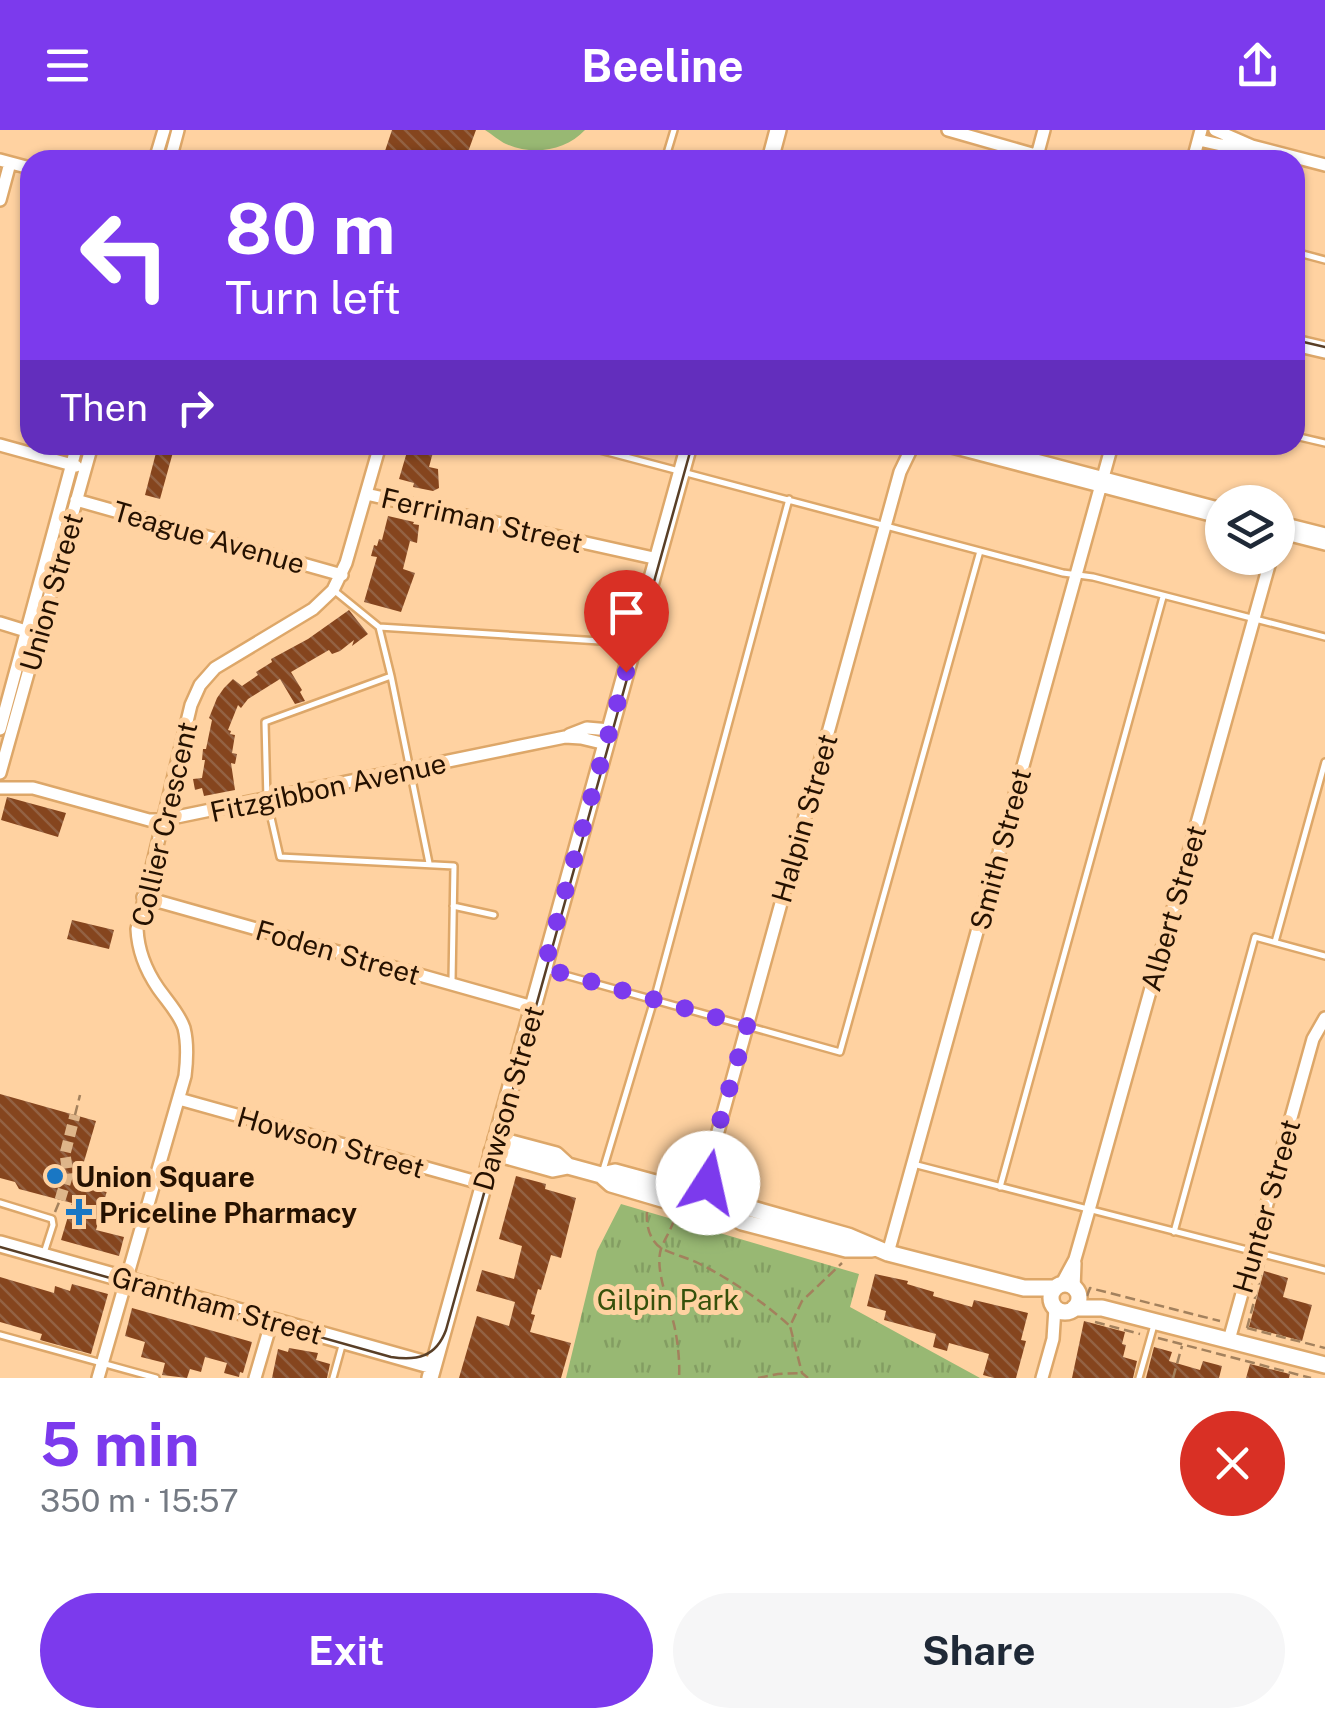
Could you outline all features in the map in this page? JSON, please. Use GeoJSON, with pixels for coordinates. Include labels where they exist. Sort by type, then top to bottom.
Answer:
{"type":"FeatureCollection","features":[{"type":"Feature","properties":{"kind":"main road","name":"Dawson Street"},"geometry":{"type":"LineString","coordinates":[[431,1372],[687,455]]}},
{"type":"Feature","properties":{"kind":"main road"},"geometry":{"type":"LineString","coordinates":[[494,1146],[553,1169],[568,1166],[601,1175],[615,1172],[696,1201],[848,1236],[882,1251],[1325,1364]]}},
{"type":"Feature","properties":{"kind":"main road","name":"Grantham Street"},"geometry":{"type":"LineString","coordinates":[[0,1244],[344,1340],[431,1372]]}},
{"type":"Feature","properties":{"kind":"street"},"geometry":{"type":"LineString","coordinates":[[948,130],[1016,150]]}},
{"type":"Feature","properties":{"kind":"street"},"geometry":{"type":"LineString","coordinates":[[1214,130],[1267,150]]}},
{"type":"Feature","properties":{"kind":"street"},"geometry":{"type":"LineString","coordinates":[[1200,135],[1220,144],[1252,146]]}},
{"type":"Feature","properties":{"kind":"street"},"geometry":{"type":"LineString","coordinates":[[0,200],[5,162]]}},
{"type":"Feature","properties":{"kind":"street"},"geometry":{"type":"LineString","coordinates":[[36,455],[85,469]]}},
{"type":"Feature","properties":{"kind":"street","name":"Union Street"},"geometry":{"type":"LineString","coordinates":[[0,729],[74,455]]}},
{"type":"Feature","properties":{"kind":"street","name":"Union Street"},"geometry":{"type":"LineString","coordinates":[[0,773],[89,455]]}},
{"type":"Feature","properties":{"kind":"street","name":"Collier Crescent"},"geometry":{"type":"LineString","coordinates":[[98,1378],[185,1076],[183,1025],[142,960],[137,928],[190,705],[200,684],[216,668],[313,609],[334,590],[342,575],[377,455]]}},
{"type":"Feature","properties":{"kind":"street","name":"Halpin Street"},"geometry":{"type":"LineString","coordinates":[[900,472],[901,455]]}},
{"type":"Feature","properties":{"kind":"street","name":"Halpin Street"},"geometry":{"type":"LineString","coordinates":[[696,1201],[908,455]]}},
{"type":"Feature","properties":{"kind":"street"},"geometry":{"type":"LineString","coordinates":[[986,455],[1205,505]]}},
{"type":"Feature","properties":{"kind":"street"},"geometry":{"type":"LineString","coordinates":[[1011,455],[1205,513]]}},
{"type":"Feature","properties":{"kind":"street","name":"Smith Street"},"geometry":{"type":"LineString","coordinates":[[882,1251],[913,1164],[1109,455]]}},
{"type":"Feature","properties":{"kind":"street","name":"Ferriman Street"},"geometry":{"type":"LineString","coordinates":[[366,494],[658,559]]}},
{"type":"Feature","properties":{"kind":"street","name":"Teague Avenue"},"geometry":{"type":"LineString","coordinates":[[76,500],[342,575]]}},
{"type":"Feature","properties":{"kind":"street"},"geometry":{"type":"LineString","coordinates":[[1295,531],[1325,534]]}},
{"type":"Feature","properties":{"kind":"street"},"geometry":{"type":"LineString","coordinates":[[1295,534],[1325,544]]}},
{"type":"Feature","properties":{"kind":"street","name":"Albert Street"},"geometry":{"type":"LineString","coordinates":[[1042,1378],[1266,575]]}},
{"type":"Feature","properties":{"kind":"street"},"geometry":{"type":"LineString","coordinates":[[0,623],[26,631]]}},
{"type":"Feature","properties":{"kind":"street","name":"Fitzgibbon Avenue"},"geometry":{"type":"LineString","coordinates":[[0,773],[33,788],[149,820],[162,820],[565,737],[608,737]]}},
{"type":"Feature","properties":{"kind":"street","name":"Fitzgibbon Avenue"},"geometry":{"type":"LineString","coordinates":[[0,788],[33,788]]}},
{"type":"Feature","properties":{"kind":"street","name":"Foden Street"},"geometry":{"type":"LineString","coordinates":[[143,897],[533,1007]]}},
{"type":"Feature","properties":{"kind":"street","name":"Hunter Street"},"geometry":{"type":"LineString","coordinates":[[1229,1340],[1313,1039],[1325,1018]]}},
{"type":"Feature","properties":{"kind":"street","name":"Howson Street"},"geometry":{"type":"LineString","coordinates":[[180,1099],[484,1184]]}},
{"type":"Feature","properties":{"kind":"street"},"geometry":{"type":"LineString","coordinates":[[256,1378],[272,1320]]}},
{"type":"Feature","properties":{"kind":"lane"},"geometry":{"type":"LineString","coordinates":[[620,455],[1064,574],[1325,637]]}},
{"type":"Feature","properties":{"kind":"lane"},"geometry":{"type":"LineString","coordinates":[[601,1175],[654,1000],[789,499]]}},
{"type":"Feature","properties":{"kind":"lane"},"geometry":{"type":"LineString","coordinates":[[544,968],[840,1052],[980,551]]}},
{"type":"Feature","properties":{"kind":"lane"},"geometry":{"type":"LineString","coordinates":[[334,590],[379,627],[634,643]]}},
{"type":"Feature","properties":{"kind":"lane"},"geometry":{"type":"LineString","coordinates":[[1000,1187],[1163,596]]}},
{"type":"Feature","properties":{"kind":"lane"},"geometry":{"type":"LineString","coordinates":[[379,627],[429,864]]}},
{"type":"Feature","properties":{"kind":"lane"},"geometry":{"type":"LineString","coordinates":[[391,676],[265,722],[266,800],[280,858],[454,866],[452,984]]}},
{"type":"Feature","properties":{"kind":"lane"},"geometry":{"type":"LineString","coordinates":[[1275,942],[1325,762]]}},
{"type":"Feature","properties":{"kind":"lane"},"geometry":{"type":"LineString","coordinates":[[453,906],[494,915]]}},
{"type":"Feature","properties":{"kind":"lane"},"geometry":{"type":"LineString","coordinates":[[1174,1232],[1255,937],[1325,956]]}},
{"type":"Feature","properties":{"kind":"lane"},"geometry":{"type":"LineString","coordinates":[[913,1164],[1325,1270]]}},
{"type":"Feature","properties":{"kind":"lane"},"geometry":{"type":"LineString","coordinates":[[0,1203],[52,1219],[43,1256]]}},
{"type":"Feature","properties":{"kind":"lane"},"geometry":{"type":"LineString","coordinates":[[1139,1378],[1154,1322]]}},
{"type":"Feature","properties":{"kind":"lane"},"geometry":{"type":"LineString","coordinates":[[0,1336],[156,1378]]}},
{"type":"Feature","properties":{"kind":"lane"},"geometry":{"type":"LineString","coordinates":[[333,1378],[344,1340]]}},
{"type":"Feature","properties":{"kind":"path"},"geometry":{"type":"LineString","coordinates":[[75,1115],[80,1096]]}},
{"type":"Feature","properties":{"kind":"path"},"geometry":{"type":"LineString","coordinates":[[52,1219],[60,1200]]}},
{"type":"Feature","properties":{"kind":"path"},"geometry":{"type":"LineString","coordinates":[[679,1378],[676,1331],[660,1262],[661,1248],[696,1201]]}},
{"type":"Feature","properties":{"kind":"path"},"geometry":{"type":"LineString","coordinates":[[647,1206],[646,1224],[661,1248],[727,1278],[790,1326],[802,1374]]}},
{"type":"Feature","properties":{"kind":"path"},"geometry":{"type":"LineString","coordinates":[[790,1326],[802,1301],[844,1260]]}},
{"type":"Feature","properties":{"kind":"path"},"geometry":{"type":"LineString","coordinates":[[1173,1378],[1182,1344]]}},
{"type":"Feature","properties":{"kind":"path"},"geometry":{"type":"LineString","coordinates":[[758,1378],[778,1374],[802,1374],[808,1378]]}},
{"type":"Feature","properties":{"kind":"green space"},"geometry":{"type":"Polygon","coordinates":[[[485,130],[585,130],[558,147],[527,150],[506,144],[485,130]]]}},
{"type":"Feature","properties":{"kind":"green space","name":"Gilpin Park"},"geometry":{"type":"Polygon","coordinates":[[[621,1204],[859,1274],[850,1307],[980,1378],[566,1378],[597,1251],[621,1204]]]}},
{"type":"Feature","properties":{"kind":"building"},"geometry":{"type":"Polygon","coordinates":[[[392,130],[476,130],[469,150],[385,150],[392,130]]]}},
{"type":"Feature","properties":{"kind":"building"},"geometry":{"type":"Polygon","coordinates":[[[155,455],[172,455],[160,499],[145,495],[155,455]]]}},
{"type":"Feature","properties":{"kind":"building"},"geometry":{"type":"Polygon","coordinates":[[[406,455],[432,455],[429,467],[438,469],[439,488],[433,491],[413,487],[414,483],[399,479],[406,455]]]}},
{"type":"Feature","properties":{"kind":"building"},"geometry":{"type":"Polygon","coordinates":[[[388,516],[419,525],[417,543],[410,541],[403,569],[415,573],[401,612],[364,602],[377,557],[371,556],[374,545],[382,540],[388,516]]]}},
{"type":"Feature","properties":{"kind":"building"},"geometry":{"type":"Polygon","coordinates":[[[349,610],[368,634],[352,646],[354,640],[340,651],[332,654],[329,650],[291,672],[305,701],[295,704],[280,679],[248,699],[241,708],[238,705],[228,730],[235,735],[232,753],[237,754],[235,764],[231,763],[235,790],[204,796],[202,788],[195,790],[193,779],[202,778],[203,749],[212,720],[209,718],[224,688],[233,679],[242,686],[271,659],[349,610]]]}},
{"type":"Feature","properties":{"kind":"building"},"geometry":{"type":"Polygon","coordinates":[[[7,797],[66,813],[58,837],[1,820],[7,797]]]}},
{"type":"Feature","properties":{"kind":"building"},"geometry":{"type":"Polygon","coordinates":[[[72,920],[114,930],[109,949],[67,939],[72,920]]]}},
{"type":"Feature","properties":{"kind":"building","name":"Union Square"},"geometry":{"type":"Polygon","coordinates":[[[0,1094],[96,1121],[83,1165],[112,1173],[96,1230],[124,1237],[119,1256],[61,1240],[72,1203],[19,1189],[15,1182],[0,1178],[0,1094]]]}},
{"type":"Feature","properties":{"kind":"building"},"geometry":{"type":"Polygon","coordinates":[[[516,1176],[576,1198],[561,1258],[551,1255],[541,1290],[538,1289],[530,1332],[571,1343],[561,1378],[459,1378],[477,1316],[509,1326],[515,1302],[476,1291],[482,1270],[514,1279],[522,1246],[499,1239],[516,1176]]]}},
{"type":"Feature","properties":{"kind":"building"},"geometry":{"type":"Polygon","coordinates":[[[1264,1271],[1288,1278],[1283,1297],[1312,1305],[1302,1341],[1249,1327],[1264,1271]]]}},
{"type":"Feature","properties":{"kind":"building"},"geometry":{"type":"Polygon","coordinates":[[[875,1274],[908,1281],[907,1284],[934,1292],[933,1296],[972,1307],[974,1300],[1028,1313],[1021,1340],[1026,1341],[1016,1378],[983,1375],[989,1354],[949,1343],[947,1351],[933,1347],[936,1334],[884,1320],[886,1311],[867,1306],[875,1274]]]}},
{"type":"Feature","properties":{"kind":"building"},"geometry":{"type":"Polygon","coordinates":[[[0,1277],[54,1293],[55,1286],[70,1291],[72,1284],[108,1294],[91,1354],[40,1340],[42,1334],[0,1322],[0,1277]]]}},
{"type":"Feature","properties":{"kind":"building"},"geometry":{"type":"Polygon","coordinates":[[[132,1308],[252,1342],[243,1373],[239,1377],[224,1373],[227,1363],[205,1357],[201,1372],[190,1369],[187,1378],[162,1375],[165,1363],[141,1357],[145,1342],[125,1336],[132,1308]]]}},
{"type":"Feature","properties":{"kind":"building"},"geometry":{"type":"Polygon","coordinates":[[[1084,1321],[1125,1332],[1123,1357],[1137,1361],[1133,1378],[1072,1378],[1084,1321]]]}},
{"type":"Feature","properties":{"kind":"building"},"geometry":{"type":"Polygon","coordinates":[[[1154,1347],[1172,1352],[1169,1361],[1200,1370],[1203,1361],[1222,1366],[1219,1378],[1146,1378],[1154,1347]]]}},
{"type":"Feature","properties":{"kind":"building"},"geometry":{"type":"Polygon","coordinates":[[[289,1348],[318,1353],[316,1360],[330,1364],[327,1378],[272,1378],[278,1349],[288,1352],[289,1348]]]}},
{"type":"Feature","properties":{"kind":"building"},"geometry":{"type":"Polygon","coordinates":[[[1250,1364],[1290,1374],[1289,1378],[1246,1378],[1250,1364]]]}},
{"type":"Feature","properties":{"kind":"tunnel"},"geometry":{"type":"LineString","coordinates":[[60,1200],[68,1174],[65,1154],[75,1115]]}},
{"type":"Feature","properties":{"kind":"tram line"},"geometry":{"type":"LineString","coordinates":[[1305,342],[1325,347]]}},
{"type":"Feature","properties":{"kind":"tram line"},"geometry":{"type":"LineString","coordinates":[[0,1247],[391,1357],[417,1357],[437,1346],[446,1330],[689,455]]}},
{"type":"Feature","properties":{"kind":"place","name":"Union Square"},"geometry":{"type":"Point","coordinates":[55,1176]}},
{"type":"Feature","properties":{"kind":"place","name":"Priceline Pharmacy"},"geometry":{"type":"Point","coordinates":[79,1212]}},
{"type":"Feature","properties":{"kind":"route"},"geometry":{"type":"LineString","coordinates":[[626,672],[544,968],[747,1026],[708,1164],[708,1183]]}}]}
